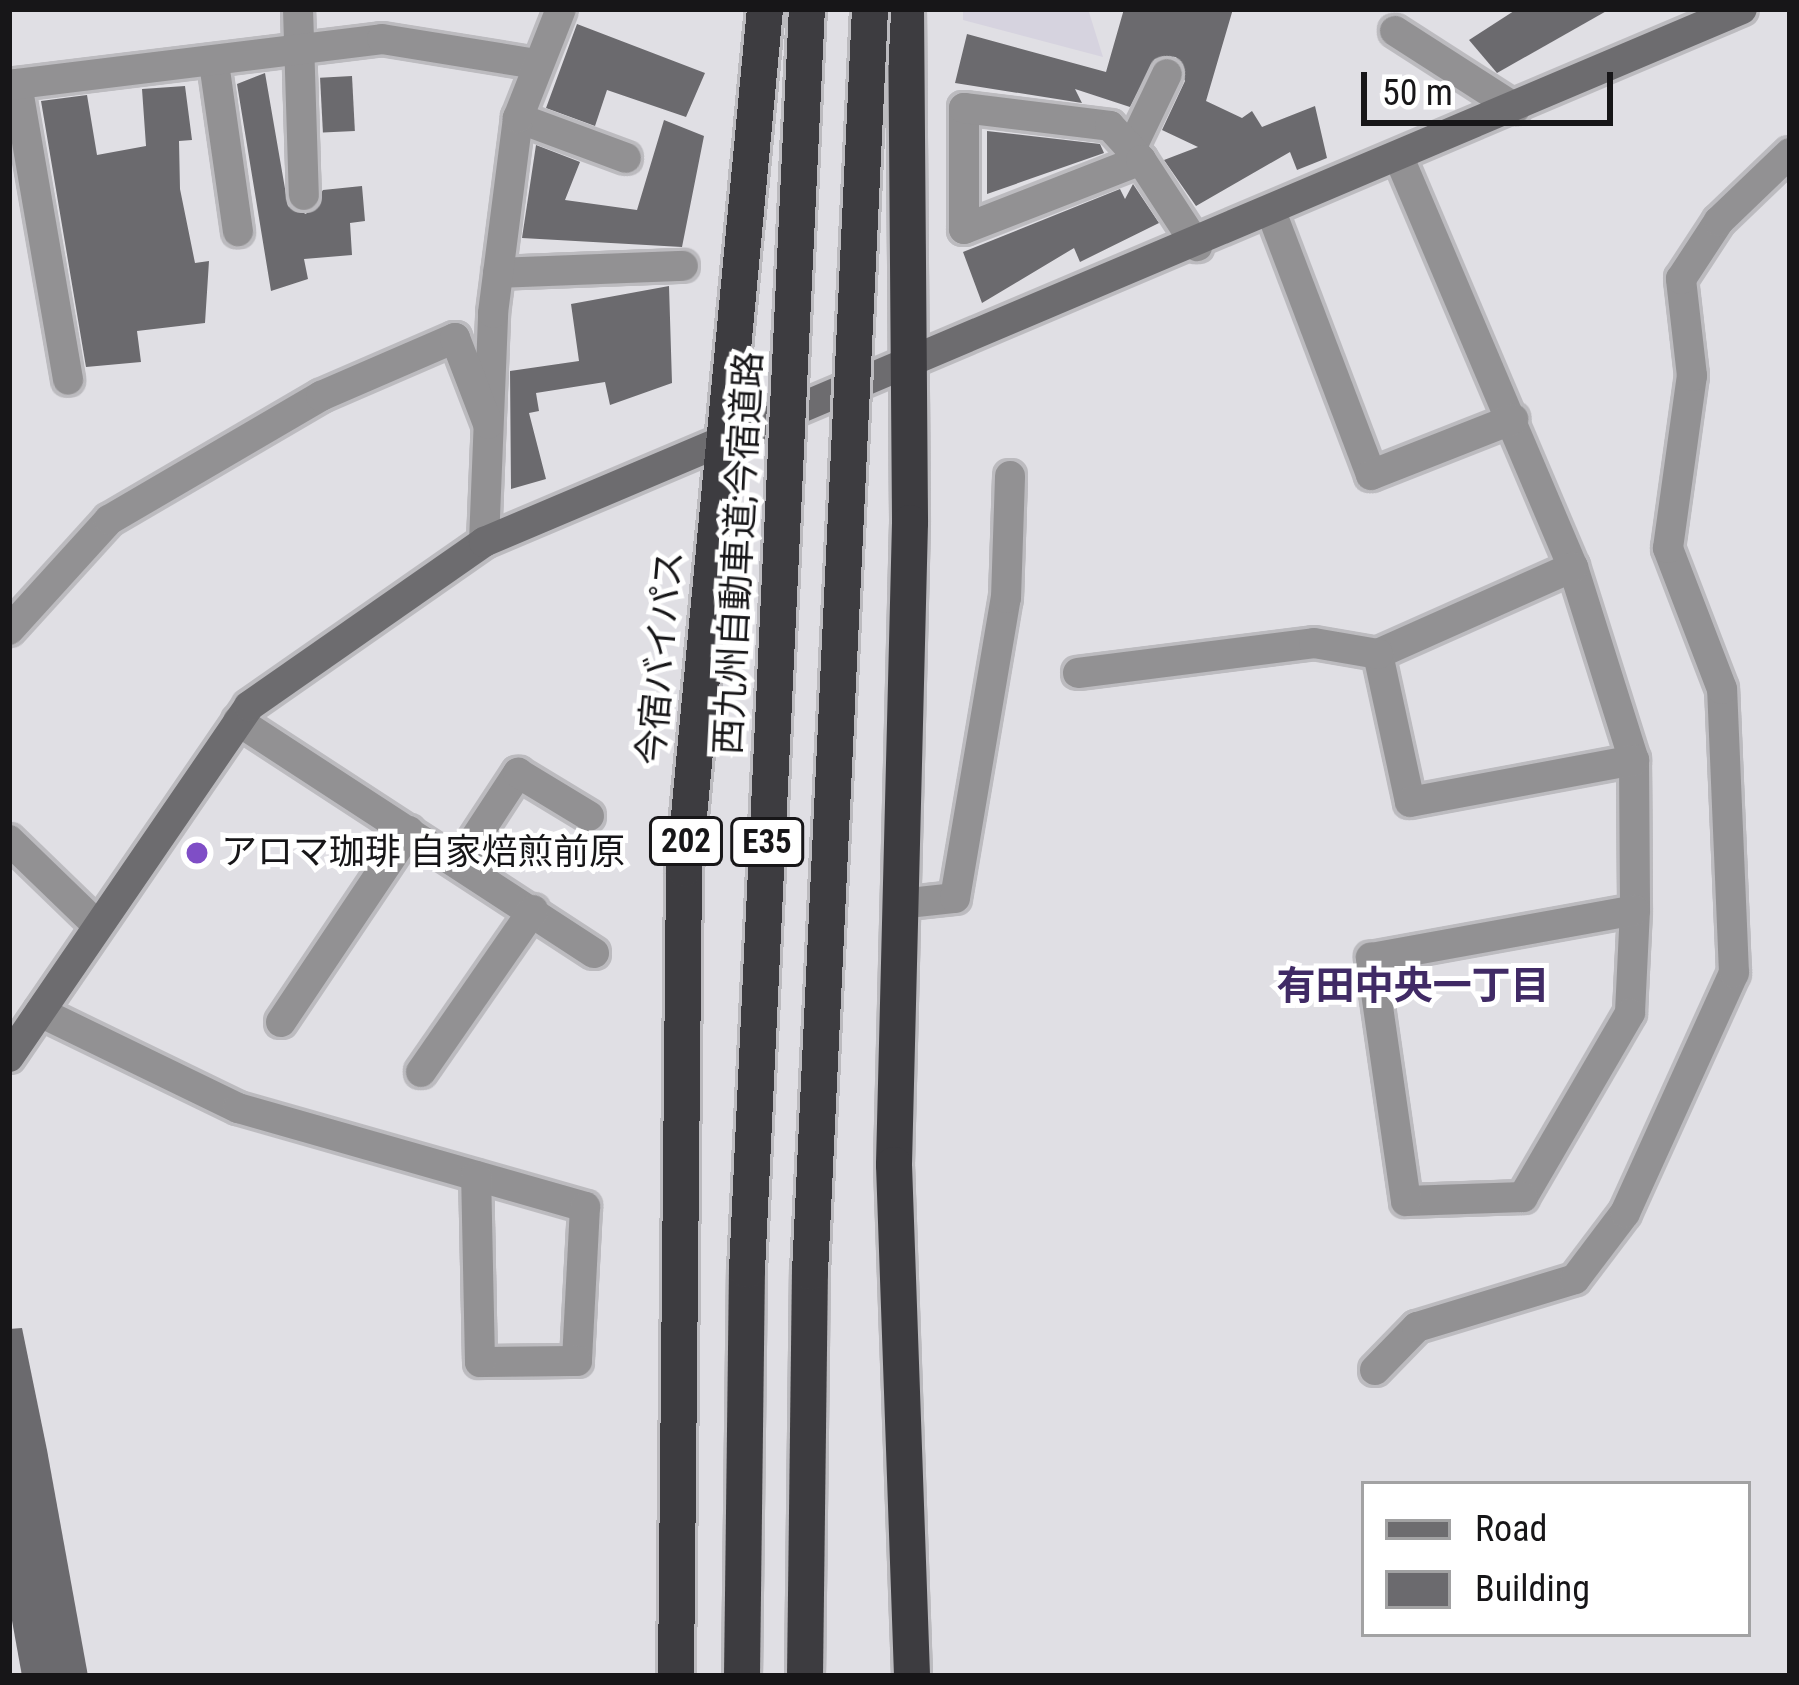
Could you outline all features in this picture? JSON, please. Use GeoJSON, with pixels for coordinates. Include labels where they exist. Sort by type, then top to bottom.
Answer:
{"type":"FeatureCollection","features":[{"type":"Feature","properties":{"kind":"highway","name":"今宿バイパス"},"geometry":{"type":"LineString","coordinates":[[676,1676],[684,869],[765,9]]}},
{"type":"Feature","properties":{"kind":"highway","name":"西九州自動車道;今宿道路"},"geometry":{"type":"LineString","coordinates":[[742,1676],[748,1247],[807,9]]}},
{"type":"Feature","properties":{"kind":"highway","name":"E35"},"geometry":{"type":"LineString","coordinates":[[805,1676],[810,1272],[870,9]]}},
{"type":"Feature","properties":{"kind":"highway"},"geometry":{"type":"LineString","coordinates":[[906,9],[894,1165],[912,1676]]}},
{"type":"Feature","properties":{"kind":"street"},"geometry":{"type":"LineString","coordinates":[[298,9],[304,195]]}},
{"type":"Feature","properties":{"kind":"street"},"geometry":{"type":"LineString","coordinates":[[484,542],[498,273],[518,118],[561,9]]}},
{"type":"Feature","properties":{"kind":"street"},"geometry":{"type":"LineString","coordinates":[[11,1048],[40,1012],[94,921],[238,721],[484,542],[903,371],[1742,9]]}},
{"type":"Feature","properties":{"kind":"street"},"geometry":{"type":"LineString","coordinates":[[1395,31],[1514,108]]}},
{"type":"Feature","properties":{"kind":"street"},"geometry":{"type":"LineString","coordinates":[[68,380],[13,85],[382,39],[536,64]]}},
{"type":"Feature","properties":{"kind":"street"},"geometry":{"type":"LineString","coordinates":[[214,63],[238,231]]}},
{"type":"Feature","properties":{"kind":"street"},"geometry":{"type":"LineString","coordinates":[[1167,74],[1136,154],[964,229],[964,108],[1110,126],[1136,154],[1197,246]]}},
{"type":"Feature","properties":{"kind":"street"},"geometry":{"type":"LineString","coordinates":[[518,118],[626,158]]}},
{"type":"Feature","properties":{"kind":"street"},"geometry":{"type":"LineString","coordinates":[[1375,1370],[1417,1327],[1575,1279],[1625,1213],[1735,973],[1722,689],[1668,548],[1692,376],[1681,279],[1720,221],[1790,153]]}},
{"type":"Feature","properties":{"kind":"street"},"geometry":{"type":"LineString","coordinates":[[1400,160],[1573,567],[1634,760],[1635,910],[1630,1013],[1523,1197],[1406,1201],[1371,958],[1635,910]]}},
{"type":"Feature","properties":{"kind":"street"},"geometry":{"type":"LineString","coordinates":[[1272,214],[1371,475],[1513,419]]}},
{"type":"Feature","properties":{"kind":"street"},"geometry":{"type":"LineString","coordinates":[[498,273],[682,266]]}},
{"type":"Feature","properties":{"kind":"street"},"geometry":{"type":"LineString","coordinates":[[9,630],[109,520],[321,396],[455,338],[488,424]]}},
{"type":"Feature","properties":{"kind":"street"},"geometry":{"type":"LineString","coordinates":[[898,904],[955,898],[1006,598],[1010,476]]}},
{"type":"Feature","properties":{"kind":"street"},"geometry":{"type":"LineString","coordinates":[[1078,674],[1314,643],[1378,653],[1573,567]]}},
{"type":"Feature","properties":{"kind":"street"},"geometry":{"type":"LineString","coordinates":[[1378,653],[1409,802],[1634,760]]}},
{"type":"Feature","properties":{"kind":"street"},"geometry":{"type":"LineString","coordinates":[[238,721],[594,953]]}},
{"type":"Feature","properties":{"kind":"street"},"geometry":{"type":"LineString","coordinates":[[459,863],[518,773],[589,816]]}},
{"type":"Feature","properties":{"kind":"street"},"geometry":{"type":"LineString","coordinates":[[281,1022],[409,831]]}},
{"type":"Feature","properties":{"kind":"street"},"geometry":{"type":"LineString","coordinates":[[9,840],[94,921]]}},
{"type":"Feature","properties":{"kind":"street"},"geometry":{"type":"LineString","coordinates":[[421,1072],[532,910]]}},
{"type":"Feature","properties":{"kind":"street"},"geometry":{"type":"LineString","coordinates":[[40,1012],[238,1108],[585,1207],[577,1361],[480,1362],[476,1176]]}},
{"type":"Feature","properties":{"kind":"shaded area"},"geometry":{"type":"Polygon","coordinates":[[[963,9],[1088,9],[1103,57],[963,20],[963,9]]]}},
{"type":"Feature","properties":{"kind":"building"},"geometry":{"type":"Polygon","coordinates":[[[1124,9],[1233,9],[1206,101],[1242,118],[1252,111],[1262,127],[1315,106],[1327,158],[1297,170],[1290,152],[1196,206],[1164,160],[1198,147],[1162,130],[1185,81],[1176,57],[1155,59],[1130,107],[1075,89],[1082,103],[955,83],[967,34],[1106,72],[1124,9]]]}},
{"type":"Feature","properties":{"kind":"building"},"geometry":{"type":"Polygon","coordinates":[[[1517,9],[1610,9],[1497,73],[1469,40],[1517,9]]]}},
{"type":"Feature","properties":{"kind":"building"},"geometry":{"type":"Polygon","coordinates":[[[577,24],[705,73],[686,117],[607,90],[595,126],[546,108],[577,24]]]}},
{"type":"Feature","properties":{"kind":"building"},"geometry":{"type":"Polygon","coordinates":[[[265,73],[288,206],[306,214],[323,190],[362,186],[365,221],[350,223],[352,255],[304,259],[308,279],[271,291],[237,84],[265,73]]]}},
{"type":"Feature","properties":{"kind":"building"},"geometry":{"type":"Polygon","coordinates":[[[352,76],[355,131],[323,133],[320,78],[352,76]]]}},
{"type":"Feature","properties":{"kind":"building"},"geometry":{"type":"Polygon","coordinates":[[[185,86],[192,140],[179,141],[180,189],[195,263],[209,261],[205,323],[137,331],[141,362],[86,367],[41,101],[87,95],[97,155],[146,146],[142,89],[185,86]]]}},
{"type":"Feature","properties":{"kind":"building"},"geometry":{"type":"Polygon","coordinates":[[[664,120],[704,136],[682,247],[522,238],[536,145],[580,162],[565,200],[637,210],[664,120]]]}},
{"type":"Feature","properties":{"kind":"building"},"geometry":{"type":"Polygon","coordinates":[[[987,131],[1100,144],[1104,153],[987,194],[987,131]]]}},
{"type":"Feature","properties":{"kind":"building"},"geometry":{"type":"Polygon","coordinates":[[[1133,184],[1159,223],[1080,262],[1074,248],[982,303],[963,252],[1120,189],[1125,199],[1133,184]]]}},
{"type":"Feature","properties":{"kind":"building"},"geometry":{"type":"Polygon","coordinates":[[[669,286],[672,383],[610,405],[605,382],[536,393],[539,411],[529,413],[546,479],[511,489],[510,371],[579,361],[571,304],[669,286]]]}},
{"type":"Feature","properties":{"kind":"building"},"geometry":{"type":"Polygon","coordinates":[[[22,1328],[88,1676],[22,1676],[9,1604],[9,1329],[22,1328]]]}},
{"type":"Feature","properties":{"kind":"place","name":"アロマ珈琲 自家焙煎前原"},"geometry":{"type":"Point","coordinates":[197,853]}},
{"type":"Feature","properties":{"kind":"district","name":"有田中央一丁目"},"geometry":{"type":"Point","coordinates":[1413,986]}}]}
